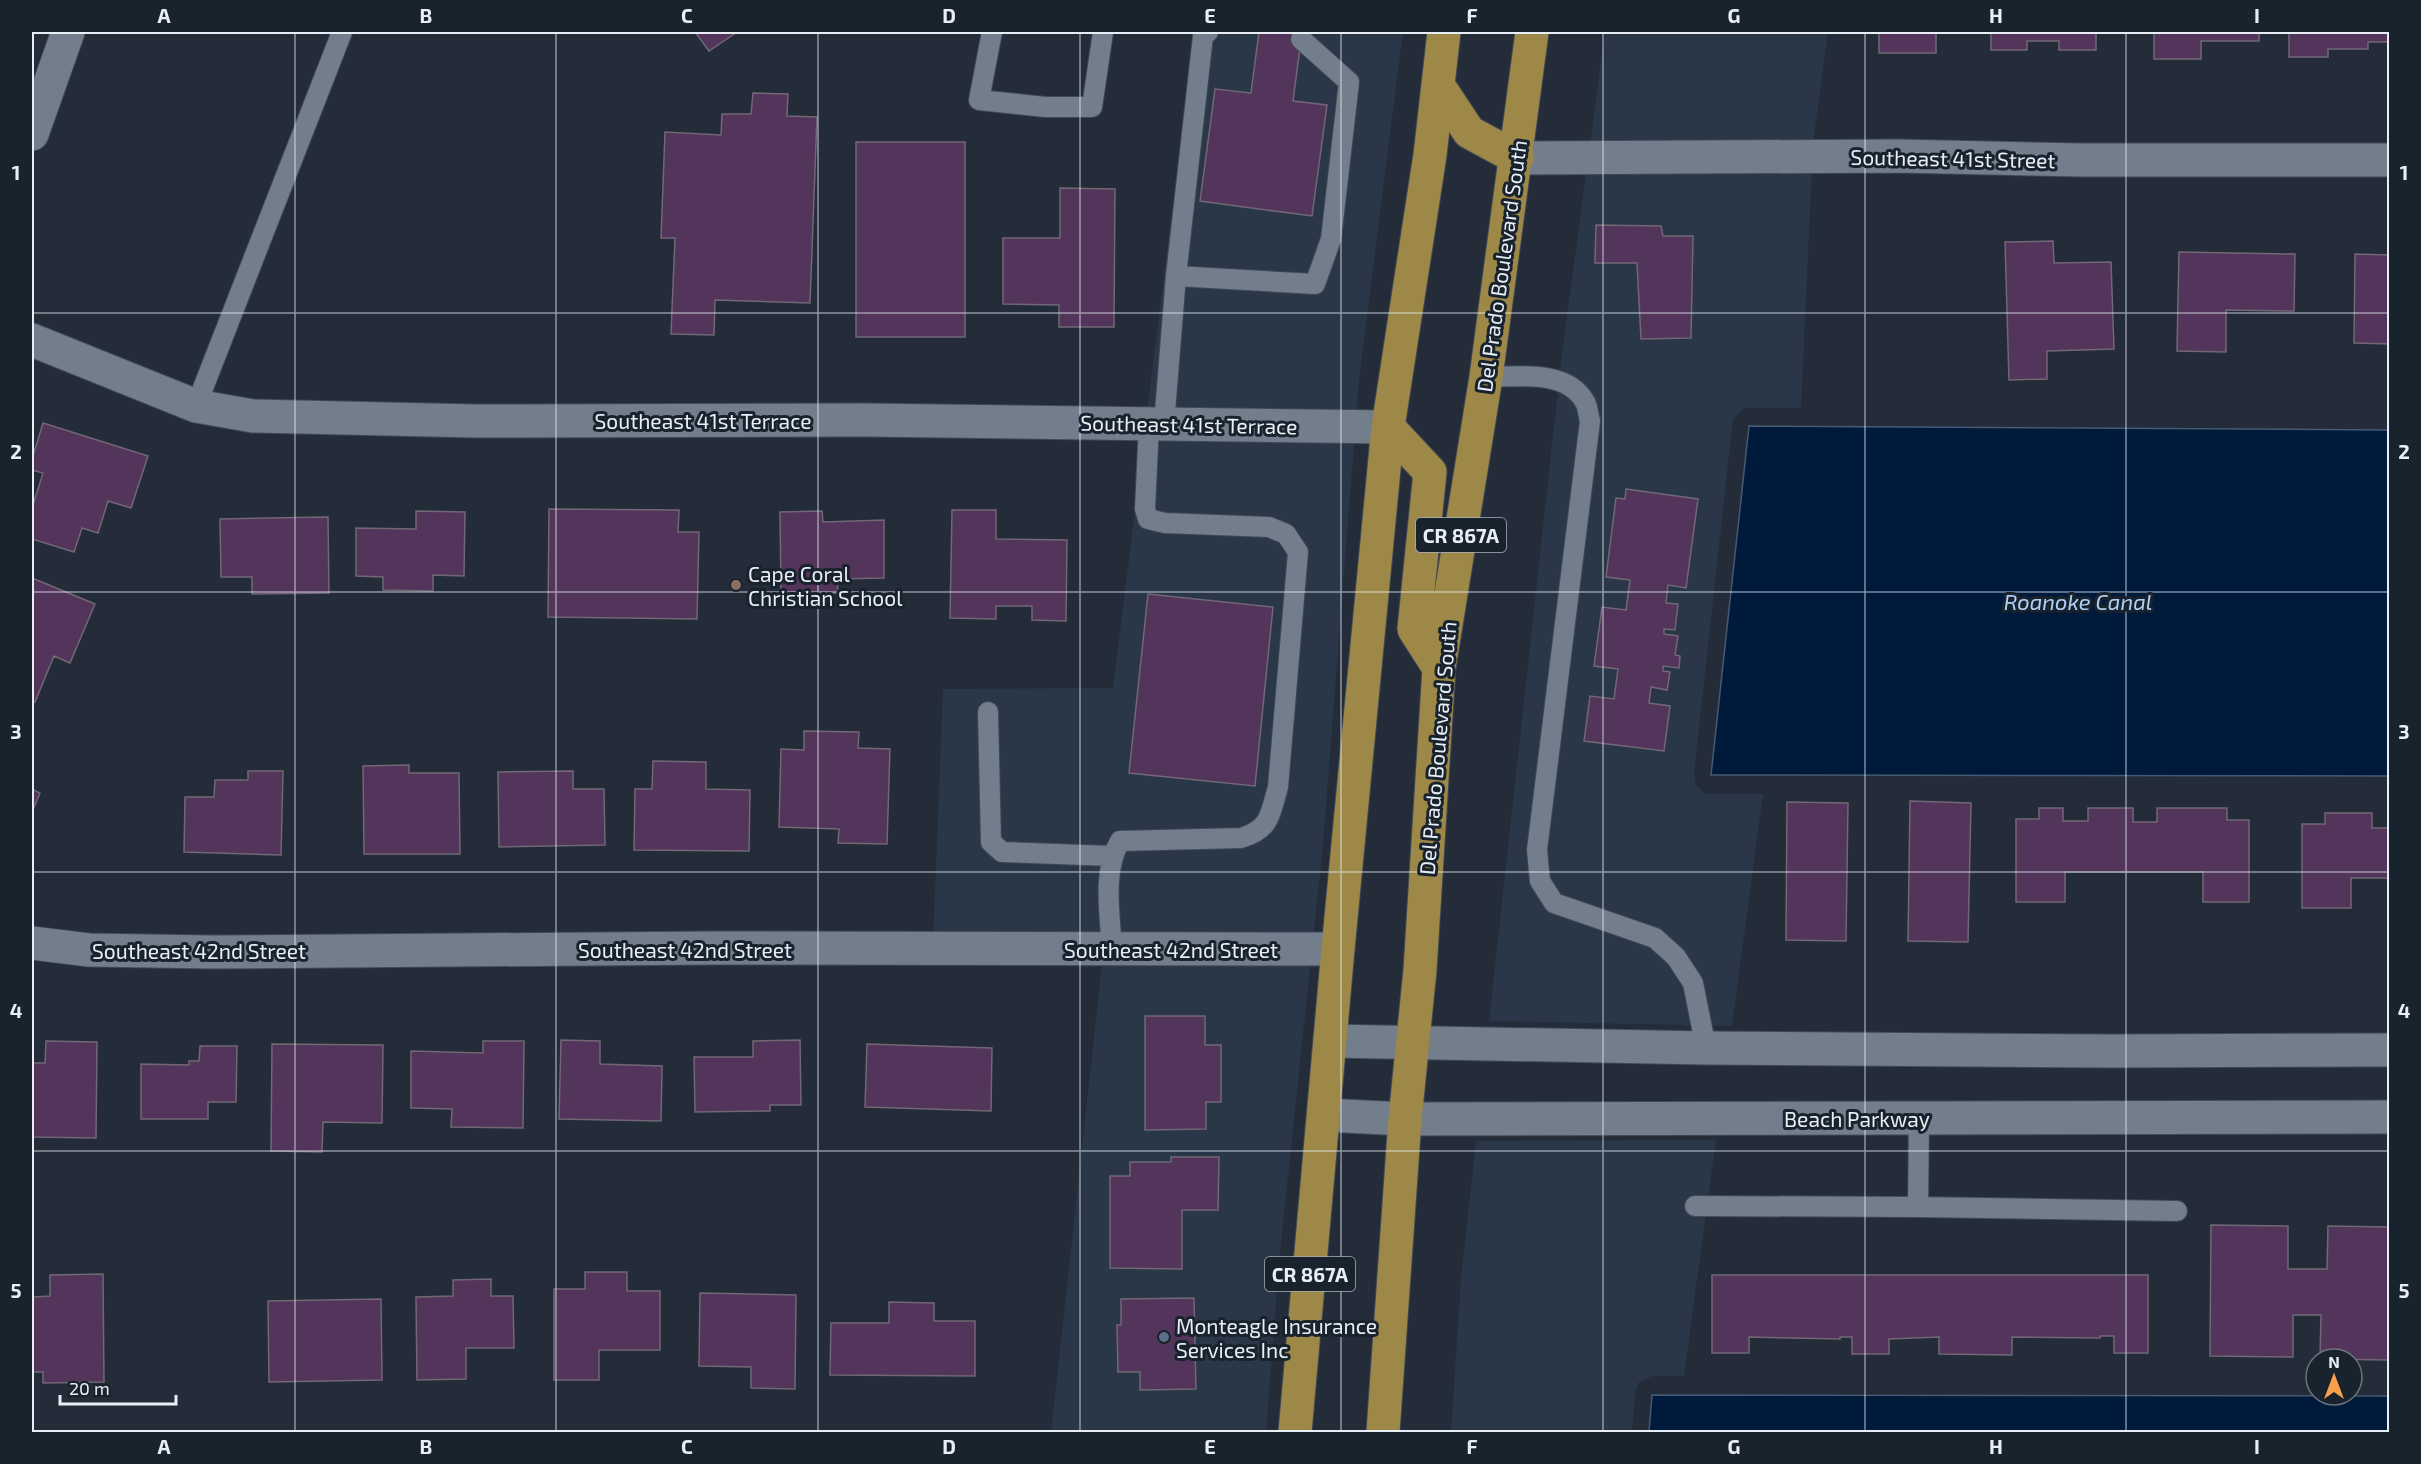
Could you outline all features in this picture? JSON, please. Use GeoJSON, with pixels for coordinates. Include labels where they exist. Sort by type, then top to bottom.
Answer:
{"type":"FeatureCollection","features":[{"type":"Feature","properties":{"kind":"main road","name":"CR 867A"},"geometry":{"type":"LineString","coordinates":[[1295,1432],[1388,427],[1430,155],[1444,32]]}},
{"type":"Feature","properties":{"kind":"main road","name":"Del Prado Boulevard South"},"geometry":{"type":"LineString","coordinates":[[1383,1432],[1412,1042],[1420,970],[1439,668],[1486,376],[1533,32]]}},
{"type":"Feature","properties":{"kind":"main road"},"geometry":{"type":"LineString","coordinates":[[1438,85],[1469,132],[1516,158]]}},
{"type":"Feature","properties":{"kind":"main road"},"geometry":{"type":"LineString","coordinates":[[1388,427],[1430,472],[1414,629],[1439,668]]}},
{"type":"Feature","properties":{"kind":"street"},"geometry":{"type":"LineString","coordinates":[[32,134],[68,32]]}},
{"type":"Feature","properties":{"kind":"street","name":"Southeast 41st Street"},"geometry":{"type":"LineString","coordinates":[[1516,158],[1899,156],[2094,160],[2390,160]]}},
{"type":"Feature","properties":{"kind":"street","name":"Southeast 41st Terrace"},"geometry":{"type":"LineString","coordinates":[[32,340],[196,406],[253,416],[465,420],[867,420],[1388,427]]}},
{"type":"Feature","properties":{"kind":"street","name":"Southeast 42nd Street"},"geometry":{"type":"LineString","coordinates":[[32,943],[89,950],[212,952],[711,948],[1338,949]]}},
{"type":"Feature","properties":{"kind":"street"},"geometry":{"type":"LineString","coordinates":[[1331,1041],[2111,1052],[2390,1050]]}},
{"type":"Feature","properties":{"kind":"street","name":"Beach Parkway"},"geometry":{"type":"LineString","coordinates":[[1325,1115],[1406,1119],[2390,1117]]}},
{"type":"Feature","properties":{"kind":"lane"},"geometry":{"type":"LineString","coordinates":[[196,406],[342,32]]}},
{"type":"Feature","properties":{"kind":"lane"},"geometry":{"type":"LineString","coordinates":[[992,32],[979,100],[1045,107],[1092,106],[1103,32]]}},
{"type":"Feature","properties":{"kind":"lane"},"geometry":{"type":"LineString","coordinates":[[1112,949],[1109,884],[1111,856],[1120,841],[1241,838],[1257,833],[1269,821],[1278,787],[1298,552],[1286,534],[1269,528],[1165,523],[1148,519],[1145,509],[1176,276],[1203,36],[1208,32]]}},
{"type":"Feature","properties":{"kind":"lane"},"geometry":{"type":"LineString","coordinates":[[1176,276],[1315,284],[1331,239],[1349,82],[1301,39]]}},
{"type":"Feature","properties":{"kind":"lane"},"geometry":{"type":"LineString","coordinates":[[1486,376],[1550,378],[1568,384],[1586,403],[1590,421],[1537,850],[1539,881],[1554,903],[1654,938],[1676,957],[1693,983],[1706,1048]]}},
{"type":"Feature","properties":{"kind":"lane"},"geometry":{"type":"LineString","coordinates":[[988,712],[991,842],[1002,852],[1111,856]]}},
{"type":"Feature","properties":{"kind":"lane"},"geometry":{"type":"LineString","coordinates":[[1918,1207],[1919,1118]]}},
{"type":"Feature","properties":{"kind":"lane"},"geometry":{"type":"LineString","coordinates":[[1695,1206],[2177,1211]]}},
{"type":"Feature","properties":{"kind":"shaded area"},"geometry":{"type":"Polygon","coordinates":[[[1194,32],[1403,32],[1359,380],[1323,845],[1280,1253],[1266,1432],[1051,1432],[1103,955],[933,942],[943,689],[1113,688],[1194,32]]]}},
{"type":"Feature","properties":{"kind":"shaded area"},"geometry":{"type":"Polygon","coordinates":[[[1605,32],[1828,32],[1813,144],[1801,408],[1744,408],[1733,419],[1694,773],[1696,785],[1705,794],[1763,794],[1732,1026],[1489,1021],[1562,353],[1605,32]]]}},
{"type":"Feature","properties":{"kind":"shaded area"},"geometry":{"type":"Polygon","coordinates":[[[1716,1140],[1684,1376],[1652,1376],[1638,1383],[1632,1432],[1451,1432],[1461,1277],[1476,1141],[1716,1140]]]}},
{"type":"Feature","properties":{"kind":"water","name":"Roanoke Canal"},"geometry":{"type":"Polygon","coordinates":[[[1749,426],[2389,430],[2389,776],[1711,775],[1749,426]]]}},
{"type":"Feature","properties":{"kind":"water"},"geometry":{"type":"Polygon","coordinates":[[[1652,1395],[2304,1396],[2304,1407],[2364,1407],[2364,1396],[2389,1396],[2389,1432],[1649,1432],[1652,1395]]]}},
{"type":"Feature","properties":{"kind":"building"},"geometry":{"type":"Polygon","coordinates":[[[695,32],[737,32],[709,51],[695,32]]]}},
{"type":"Feature","properties":{"kind":"building"},"geometry":{"type":"Polygon","coordinates":[[[1259,32],[1302,32],[1293,101],[1327,105],[1312,216],[1200,201],[1215,89],[1251,93],[1259,32]]]}},
{"type":"Feature","properties":{"kind":"building"},"geometry":{"type":"Polygon","coordinates":[[[1879,32],[1936,32],[1936,53],[1879,53],[1879,32]]]}},
{"type":"Feature","properties":{"kind":"building"},"geometry":{"type":"Polygon","coordinates":[[[1991,32],[2096,32],[2096,50],[2059,50],[2059,41],[2027,41],[2027,50],[1991,50],[1991,32]]]}},
{"type":"Feature","properties":{"kind":"building"},"geometry":{"type":"Polygon","coordinates":[[[2154,32],[2259,32],[2259,41],[2201,41],[2201,59],[2154,59],[2154,32]]]}},
{"type":"Feature","properties":{"kind":"building"},"geometry":{"type":"Polygon","coordinates":[[[2289,32],[2390,32],[2390,42],[2368,42],[2368,49],[2328,49],[2328,57],[2289,57],[2289,32]]]}},
{"type":"Feature","properties":{"kind":"building"},"geometry":{"type":"Polygon","coordinates":[[[753,93],[788,94],[787,116],[817,117],[810,303],[715,300],[714,335],[671,334],[675,238],[661,238],[665,132],[721,135],[722,114],[751,114],[753,93]]]}},
{"type":"Feature","properties":{"kind":"building"},"geometry":{"type":"Polygon","coordinates":[[[856,142],[965,142],[965,337],[856,337],[856,142]]]}},
{"type":"Feature","properties":{"kind":"building"},"geometry":{"type":"Polygon","coordinates":[[[1060,188],[1115,189],[1114,327],[1059,327],[1059,305],[1003,304],[1003,238],[1060,238],[1060,188]]]}},
{"type":"Feature","properties":{"kind":"building"},"geometry":{"type":"Polygon","coordinates":[[[1596,225],[1661,226],[1663,236],[1693,236],[1691,338],[1641,339],[1637,263],[1595,263],[1596,225]]]}},
{"type":"Feature","properties":{"kind":"building"},"geometry":{"type":"Polygon","coordinates":[[[2053,241],[2054,263],[2111,262],[2114,349],[2047,351],[2047,379],[2009,380],[2005,242],[2053,241]]]}},
{"type":"Feature","properties":{"kind":"building"},"geometry":{"type":"Polygon","coordinates":[[[2179,252],[2295,254],[2294,311],[2226,310],[2226,352],[2177,351],[2179,252]]]}},
{"type":"Feature","properties":{"kind":"building"},"geometry":{"type":"Polygon","coordinates":[[[2355,254],[2390,255],[2390,344],[2354,343],[2355,254]]]}},
{"type":"Feature","properties":{"kind":"building"},"geometry":{"type":"Polygon","coordinates":[[[43,423],[148,456],[131,508],[108,501],[98,533],[82,528],[74,552],[32,539],[32,508],[43,473],[32,470],[32,459],[43,423]]]}},
{"type":"Feature","properties":{"kind":"building"},"geometry":{"type":"Polygon","coordinates":[[[1626,489],[1698,499],[1686,588],[1668,585],[1666,603],[1678,604],[1675,630],[1664,629],[1664,634],[1678,636],[1675,655],[1680,656],[1679,668],[1663,666],[1663,671],[1670,672],[1667,690],[1651,687],[1649,703],[1670,706],[1664,751],[1584,741],[1590,696],[1614,699],[1618,669],[1594,666],[1602,607],[1626,610],[1630,580],[1606,577],[1616,498],[1625,499],[1626,489]]]}},
{"type":"Feature","properties":{"kind":"building"},"geometry":{"type":"Polygon","coordinates":[[[549,509],[679,510],[678,532],[699,532],[697,619],[548,617],[549,509]]]}},
{"type":"Feature","properties":{"kind":"building"},"geometry":{"type":"Polygon","coordinates":[[[952,510],[996,510],[996,539],[1067,540],[1066,621],[1032,620],[1032,606],[996,606],[996,619],[950,618],[952,510]]]}},
{"type":"Feature","properties":{"kind":"building"},"geometry":{"type":"Polygon","coordinates":[[[416,511],[465,512],[464,576],[433,575],[433,591],[383,590],[383,577],[356,576],[356,528],[416,529],[416,511]]]}},
{"type":"Feature","properties":{"kind":"building"},"geometry":{"type":"Polygon","coordinates":[[[822,511],[823,522],[884,520],[884,578],[837,579],[838,593],[781,594],[780,512],[822,511]]]}},
{"type":"Feature","properties":{"kind":"building"},"geometry":{"type":"Polygon","coordinates":[[[328,517],[329,593],[252,594],[252,577],[221,577],[220,519],[328,517]]]}},
{"type":"Feature","properties":{"kind":"building"},"geometry":{"type":"Polygon","coordinates":[[[32,578],[95,604],[70,663],[54,656],[35,702],[32,700],[32,578]]]}},
{"type":"Feature","properties":{"kind":"building"},"geometry":{"type":"Polygon","coordinates":[[[1148,594],[1273,607],[1255,786],[1129,773],[1148,594]]]}},
{"type":"Feature","properties":{"kind":"building"},"geometry":{"type":"Polygon","coordinates":[[[804,731],[859,732],[858,748],[890,749],[887,844],[838,843],[839,829],[779,827],[781,749],[804,750],[804,731]]]}},
{"type":"Feature","properties":{"kind":"building"},"geometry":{"type":"Polygon","coordinates":[[[653,761],[706,762],[706,789],[750,790],[749,851],[634,850],[635,789],[652,789],[653,761]]]}},
{"type":"Feature","properties":{"kind":"building"},"geometry":{"type":"Polygon","coordinates":[[[409,765],[409,773],[459,773],[460,854],[364,854],[363,766],[409,765]]]}},
{"type":"Feature","properties":{"kind":"building"},"geometry":{"type":"Polygon","coordinates":[[[248,771],[283,771],[281,855],[184,852],[185,797],[214,797],[215,780],[248,780],[248,771]]]}},
{"type":"Feature","properties":{"kind":"building"},"geometry":{"type":"Polygon","coordinates":[[[573,771],[573,789],[604,789],[605,845],[499,847],[498,772],[573,771]]]}},
{"type":"Feature","properties":{"kind":"building"},"geometry":{"type":"Polygon","coordinates":[[[32,789],[40,793],[32,812],[32,789]]]}},
{"type":"Feature","properties":{"kind":"building"},"geometry":{"type":"Polygon","coordinates":[[[1910,801],[1971,803],[1968,942],[1908,941],[1910,801]]]}},
{"type":"Feature","properties":{"kind":"building"},"geometry":{"type":"Polygon","coordinates":[[[1787,802],[1848,803],[1846,941],[1786,940],[1787,802]]]}},
{"type":"Feature","properties":{"kind":"building"},"geometry":{"type":"Polygon","coordinates":[[[2039,808],[2063,808],[2063,821],[2088,821],[2088,808],[2133,808],[2133,822],[2157,822],[2157,808],[2227,808],[2227,820],[2249,820],[2249,902],[2203,902],[2203,872],[2065,872],[2065,902],[2016,902],[2016,819],[2039,819],[2039,808]]]}},
{"type":"Feature","properties":{"kind":"building"},"geometry":{"type":"Polygon","coordinates":[[[2325,813],[2372,813],[2372,828],[2390,828],[2390,878],[2351,878],[2351,908],[2302,908],[2302,824],[2325,824],[2325,813]]]}},
{"type":"Feature","properties":{"kind":"building"},"geometry":{"type":"Polygon","coordinates":[[[1145,1016],[1205,1016],[1205,1045],[1221,1045],[1221,1102],[1206,1102],[1206,1129],[1145,1130],[1145,1016]]]}},
{"type":"Feature","properties":{"kind":"building"},"geometry":{"type":"Polygon","coordinates":[[[561,1040],[600,1041],[600,1064],[662,1066],[661,1121],[559,1119],[561,1040]]]}},
{"type":"Feature","properties":{"kind":"building"},"geometry":{"type":"Polygon","coordinates":[[[800,1040],[801,1105],[770,1105],[770,1111],[695,1112],[694,1057],[753,1057],[753,1041],[800,1040]]]}},
{"type":"Feature","properties":{"kind":"building"},"geometry":{"type":"Polygon","coordinates":[[[46,1041],[97,1042],[96,1138],[32,1137],[32,1063],[45,1063],[46,1041]]]}},
{"type":"Feature","properties":{"kind":"building"},"geometry":{"type":"Polygon","coordinates":[[[483,1041],[524,1041],[523,1128],[451,1127],[452,1109],[411,1108],[411,1051],[483,1053],[483,1041]]]}},
{"type":"Feature","properties":{"kind":"building"},"geometry":{"type":"Polygon","coordinates":[[[272,1044],[383,1045],[382,1123],[323,1122],[322,1152],[271,1151],[272,1044]]]}},
{"type":"Feature","properties":{"kind":"building"},"geometry":{"type":"Polygon","coordinates":[[[867,1044],[992,1048],[991,1111],[865,1107],[867,1044]]]}},
{"type":"Feature","properties":{"kind":"building"},"geometry":{"type":"Polygon","coordinates":[[[200,1046],[237,1046],[236,1102],[208,1102],[208,1119],[141,1119],[141,1064],[189,1065],[189,1061],[199,1061],[200,1046]]]}},
{"type":"Feature","properties":{"kind":"building"},"geometry":{"type":"Polygon","coordinates":[[[1171,1157],[1219,1157],[1218,1210],[1182,1210],[1182,1269],[1110,1268],[1110,1176],[1130,1176],[1130,1162],[1171,1162],[1171,1157]]]}},
{"type":"Feature","properties":{"kind":"building"},"geometry":{"type":"Polygon","coordinates":[[[2211,1225],[2288,1226],[2288,1269],[2327,1269],[2328,1226],[2390,1227],[2390,1360],[2364,1360],[2364,1347],[2320,1347],[2321,1315],[2293,1315],[2293,1357],[2210,1356],[2211,1225]]]}},
{"type":"Feature","properties":{"kind":"building"},"geometry":{"type":"Polygon","coordinates":[[[585,1272],[627,1272],[627,1291],[660,1291],[660,1350],[599,1350],[599,1380],[554,1380],[554,1289],[585,1289],[585,1272]]]}},
{"type":"Feature","properties":{"kind":"building"},"geometry":{"type":"Polygon","coordinates":[[[103,1274],[104,1382],[43,1383],[43,1372],[32,1372],[32,1297],[50,1296],[50,1275],[103,1274]]]}},
{"type":"Feature","properties":{"kind":"building"},"geometry":{"type":"Polygon","coordinates":[[[1712,1275],[2148,1275],[2148,1353],[2114,1353],[2114,1336],[2100,1336],[2100,1338],[2012,1337],[2012,1355],[1939,1354],[1939,1337],[1889,1339],[1889,1354],[1852,1354],[1852,1337],[1840,1337],[1840,1339],[1749,1337],[1749,1353],[1712,1353],[1712,1275]]]}},
{"type":"Feature","properties":{"kind":"building"},"geometry":{"type":"Polygon","coordinates":[[[491,1279],[491,1296],[513,1296],[514,1348],[466,1348],[466,1379],[417,1380],[416,1297],[453,1296],[453,1280],[491,1279]]]}},
{"type":"Feature","properties":{"kind":"building"},"geometry":{"type":"Polygon","coordinates":[[[700,1293],[796,1295],[795,1389],[751,1388],[751,1367],[699,1366],[700,1293]]]}},
{"type":"Feature","properties":{"kind":"building"},"geometry":{"type":"Polygon","coordinates":[[[1194,1298],[1196,1389],[1140,1390],[1140,1372],[1118,1372],[1117,1325],[1121,1325],[1121,1299],[1194,1298]]]}},
{"type":"Feature","properties":{"kind":"building"},"geometry":{"type":"Polygon","coordinates":[[[381,1299],[382,1380],[269,1382],[268,1301],[381,1299]]]}},
{"type":"Feature","properties":{"kind":"building"},"geometry":{"type":"Polygon","coordinates":[[[889,1302],[934,1303],[934,1321],[975,1321],[975,1376],[830,1375],[831,1323],[889,1323],[889,1302]]]}},
{"type":"Feature","properties":{"kind":"place","name":"Cape Coral Christian School"},"geometry":{"type":"Point","coordinates":[736,585]}},
{"type":"Feature","properties":{"kind":"place","name":"Monteagle Insurance Services Inc"},"geometry":{"type":"Point","coordinates":[1164,1337]}}]}
